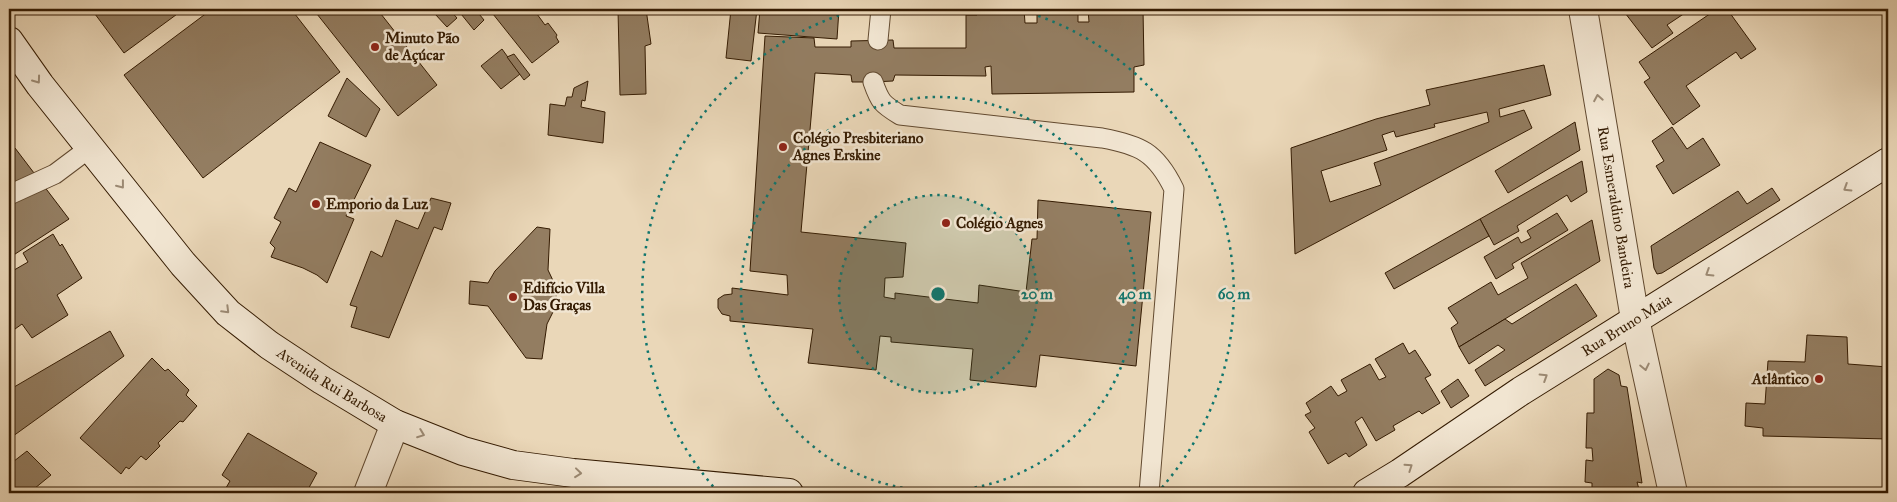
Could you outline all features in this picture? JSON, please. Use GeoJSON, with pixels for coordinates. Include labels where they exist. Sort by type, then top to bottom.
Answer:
{"type":"FeatureCollection","features":[{"type":"Feature","properties":{"kind":"street","name":"Rua Esmeraldino Bandeira"},"geometry":{"type":"LineString","coordinates":[[1583,9],[1635,319],[1673,493]]}},
{"type":"Feature","properties":{"kind":"street","name":"Avenida Rui Barbosa"},"geometry":{"type":"LineString","coordinates":[[9,41],[40,85],[183,264],[228,312],[277,350],[322,380],[396,424],[463,451],[513,465],[572,473],[777,493]]}},
{"type":"Feature","properties":{"kind":"street","name":"Rua Bruno Maia"},"geometry":{"type":"LineString","coordinates":[[1367,493],[1400,474],[1520,392],[1888,162]]}},
{"type":"Feature","properties":{"kind":"street"},"geometry":{"type":"LineString","coordinates":[[368,493],[396,424]]}},
{"type":"Feature","properties":{"kind":"lane"},"geometry":{"type":"LineString","coordinates":[[878,40],[881,9]]}},
{"type":"Feature","properties":{"kind":"lane"},"geometry":{"type":"LineString","coordinates":[[873,82],[879,100],[900,115],[1102,138],[1130,144],[1150,155],[1165,171],[1174,188],[1149,493]]}},
{"type":"Feature","properties":{"kind":"lane"},"geometry":{"type":"LineString","coordinates":[[9,195],[55,174],[91,147]]}},
{"type":"Feature","properties":{"kind":"building"},"geometry":{"type":"Polygon","coordinates":[[[184,9],[124,53],[92,10],[184,9]]]}},
{"type":"Feature","properties":{"kind":"building"},"geometry":{"type":"Polygon","coordinates":[[[212,9],[291,9],[340,72],[203,178],[124,75],[212,9]]]}},
{"type":"Feature","properties":{"kind":"building","name":"Minuto Pão de Açúcar"},"geometry":{"type":"Polygon","coordinates":[[[313,9],[377,9],[437,85],[398,116],[313,9]]]}},
{"type":"Feature","properties":{"kind":"building"},"geometry":{"type":"Polygon","coordinates":[[[440,9],[449,9],[457,18],[447,27],[435,14],[440,9]]]}},
{"type":"Feature","properties":{"kind":"building"},"geometry":{"type":"Polygon","coordinates":[[[457,9],[475,9],[484,20],[474,30],[457,9]]]}},
{"type":"Feature","properties":{"kind":"building"},"geometry":{"type":"Polygon","coordinates":[[[489,9],[537,9],[539,13],[537,14],[545,25],[548,23],[557,35],[556,37],[559,42],[532,63],[489,9]]]}},
{"type":"Feature","properties":{"kind":"building"},"geometry":{"type":"Polygon","coordinates":[[[646,9],[651,44],[645,46],[646,94],[620,95],[618,10],[646,9]]]}},
{"type":"Feature","properties":{"kind":"building"},"geometry":{"type":"Polygon","coordinates":[[[731,9],[757,9],[751,61],[726,58],[731,9]]]}},
{"type":"Feature","properties":{"kind":"building"},"geometry":{"type":"Polygon","coordinates":[[[760,9],[839,9],[837,39],[758,33],[760,9]]]}},
{"type":"Feature","properties":{"kind":"building","name":"Colégio Presbiteriano Agnes Erskine"},"geometry":{"type":"Polygon","coordinates":[[[976,9],[1024,9],[1025,23],[1037,23],[1037,13],[1078,12],[1078,22],[1089,22],[1088,9],[1143,9],[1144,65],[1134,67],[1134,92],[992,94],[991,66],[985,67],[986,76],[895,75],[893,81],[873,82],[852,82],[851,75],[815,73],[801,232],[906,243],[903,277],[885,278],[884,297],[895,299],[895,293],[978,303],[979,285],[1026,292],[1032,239],[1037,239],[1038,200],[1151,212],[1136,366],[1040,355],[1036,387],[970,380],[973,349],[891,342],[891,337],[880,336],[876,370],[808,363],[813,329],[730,321],[730,316],[722,314],[718,308],[718,299],[724,295],[732,294],[732,288],[788,295],[787,275],[750,271],[765,36],[814,38],[815,47],[851,47],[851,41],[893,40],[894,48],[966,48],[966,15],[977,15],[976,9]]]}},
{"type":"Feature","properties":{"kind":"building"},"geometry":{"type":"Polygon","coordinates":[[[1622,9],[1691,9],[1667,25],[1673,33],[1652,48],[1622,9]]]}},
{"type":"Feature","properties":{"kind":"building"},"geometry":{"type":"Polygon","coordinates":[[[1717,9],[1727,9],[1756,49],[1741,59],[1736,52],[1686,86],[1700,106],[1673,125],[1644,82],[1650,78],[1639,62],[1717,9]]]}},
{"type":"Feature","properties":{"kind":"building"},"geometry":{"type":"Polygon","coordinates":[[[502,49],[520,74],[501,89],[481,66],[502,49]]]}},
{"type":"Feature","properties":{"kind":"building"},"geometry":{"type":"Polygon","coordinates":[[[514,54],[530,75],[524,80],[507,57],[514,54]]]}},
{"type":"Feature","properties":{"kind":"building"},"geometry":{"type":"Polygon","coordinates":[[[1544,65],[1551,95],[1499,109],[1500,117],[1524,110],[1532,128],[1295,254],[1291,148],[1376,119],[1430,105],[1426,90],[1544,65]],[[1487,112],[1434,124],[1435,127],[1396,137],[1394,131],[1382,135],[1387,150],[1321,171],[1330,202],[1381,185],[1374,163],[1489,122],[1487,112]]]}},
{"type":"Feature","properties":{"kind":"building"},"geometry":{"type":"Polygon","coordinates":[[[347,78],[380,109],[366,137],[328,116],[347,78]]]}},
{"type":"Feature","properties":{"kind":"building"},"geometry":{"type":"Polygon","coordinates":[[[588,81],[585,101],[582,100],[581,107],[605,112],[603,143],[548,135],[550,104],[565,106],[567,97],[572,97],[574,88],[588,81]]]}},
{"type":"Feature","properties":{"kind":"building"},"geometry":{"type":"Polygon","coordinates":[[[1575,122],[1580,150],[1508,193],[1495,171],[1575,122]]]}},
{"type":"Feature","properties":{"kind":"building"},"geometry":{"type":"Polygon","coordinates":[[[1672,127],[1687,149],[1703,138],[1720,165],[1673,194],[1656,166],[1664,161],[1652,141],[1672,127]]]}},
{"type":"Feature","properties":{"kind":"building","name":"Emporio da Luz"},"geometry":{"type":"Polygon","coordinates":[[[320,142],[371,165],[346,216],[354,219],[327,283],[303,268],[271,257],[275,248],[270,243],[281,222],[274,218],[289,188],[296,192],[320,142]]]}},
{"type":"Feature","properties":{"kind":"building"},"geometry":{"type":"Polygon","coordinates":[[[9,148],[15,148],[69,219],[9,258],[9,148]]]}},
{"type":"Feature","properties":{"kind":"building"},"geometry":{"type":"Polygon","coordinates":[[[1582,161],[1587,192],[1571,202],[1567,195],[1517,226],[1519,231],[1494,245],[1480,219],[1582,161]]]}},
{"type":"Feature","properties":{"kind":"building"},"geometry":{"type":"Polygon","coordinates":[[[1772,188],[1780,200],[1662,273],[1657,274],[1654,268],[1651,246],[1738,191],[1747,204],[1772,188]]]}},
{"type":"Feature","properties":{"kind":"building"},"geometry":{"type":"Polygon","coordinates":[[[431,198],[451,203],[442,230],[434,227],[389,338],[351,327],[357,307],[350,305],[371,251],[382,257],[396,220],[418,229],[431,198]]]}},
{"type":"Feature","properties":{"kind":"building"},"geometry":{"type":"Polygon","coordinates":[[[1557,213],[1568,230],[1512,264],[1514,268],[1496,279],[1484,257],[1518,237],[1521,243],[1531,238],[1527,231],[1557,213]]]}},
{"type":"Feature","properties":{"kind":"building"},"geometry":{"type":"Polygon","coordinates":[[[1480,219],[1489,236],[1394,289],[1385,273],[1480,219]]]}},
{"type":"Feature","properties":{"kind":"building"},"geometry":{"type":"Polygon","coordinates":[[[1592,220],[1600,261],[1459,347],[1451,328],[1458,323],[1448,308],[1491,282],[1498,295],[1528,278],[1521,263],[1592,220]]]}},
{"type":"Feature","properties":{"kind":"building","name":"Edifício Villa Das Graças"},"geometry":{"type":"Polygon","coordinates":[[[537,227],[550,229],[548,270],[557,289],[555,308],[547,324],[542,359],[526,358],[488,306],[469,304],[470,281],[488,283],[495,271],[537,227]]]}},
{"type":"Feature","properties":{"kind":"building"},"geometry":{"type":"Polygon","coordinates":[[[53,234],[60,246],[62,244],[82,278],[57,295],[68,315],[32,338],[22,324],[15,329],[9,322],[9,273],[28,262],[23,253],[53,234]]]}},
{"type":"Feature","properties":{"kind":"building"},"geometry":{"type":"Polygon","coordinates":[[[1576,284],[1597,316],[1485,386],[1475,370],[1505,350],[1498,345],[1469,364],[1459,347],[1505,319],[1512,324],[1576,284]]]}},
{"type":"Feature","properties":{"kind":"building"},"geometry":{"type":"Polygon","coordinates":[[[110,331],[124,356],[9,439],[9,390],[110,331]]]}},
{"type":"Feature","properties":{"kind":"building"},"geometry":{"type":"Polygon","coordinates":[[[1807,335],[1847,337],[1848,364],[1888,367],[1888,439],[1763,436],[1763,428],[1745,426],[1746,403],[1765,404],[1768,361],[1805,362],[1807,335]]]}},
{"type":"Feature","properties":{"kind":"building"},"geometry":{"type":"Polygon","coordinates":[[[1403,343],[1409,354],[1415,350],[1431,375],[1425,378],[1440,403],[1422,414],[1419,411],[1393,426],[1395,430],[1376,441],[1362,417],[1355,422],[1367,445],[1349,457],[1346,453],[1328,464],[1309,432],[1315,428],[1305,415],[1311,412],[1306,403],[1331,386],[1338,396],[1347,391],[1341,380],[1370,364],[1379,380],[1386,377],[1375,359],[1403,343]]]}},
{"type":"Feature","properties":{"kind":"building"},"geometry":{"type":"Polygon","coordinates":[[[152,358],[165,371],[168,369],[189,390],[186,395],[197,406],[183,422],[180,421],[158,443],[160,446],[146,460],[141,456],[129,469],[126,467],[121,474],[80,438],[152,358]]]}},
{"type":"Feature","properties":{"kind":"building"},"geometry":{"type":"Polygon","coordinates":[[[1608,369],[1619,375],[1621,386],[1627,387],[1642,483],[1637,482],[1640,493],[1592,493],[1592,483],[1585,482],[1586,460],[1593,461],[1592,448],[1586,448],[1587,413],[1594,413],[1594,379],[1608,369]]]}},
{"type":"Feature","properties":{"kind":"building"},"geometry":{"type":"Polygon","coordinates":[[[1458,379],[1469,396],[1451,408],[1441,391],[1458,379]]]}},
{"type":"Feature","properties":{"kind":"building"},"geometry":{"type":"Polygon","coordinates":[[[248,433],[317,473],[306,493],[223,493],[230,481],[222,475],[248,433]]]}},
{"type":"Feature","properties":{"kind":"building"},"geometry":{"type":"Polygon","coordinates":[[[27,451],[51,475],[29,493],[9,493],[9,465],[27,451]]]}},
{"type":"Feature","properties":{"kind":"place","name":"Minuto Pão de Açúcar"},"geometry":{"type":"Point","coordinates":[375,47]}},
{"type":"Feature","properties":{"kind":"place","name":"Colégio Presbiteriano Agnes Erskine"},"geometry":{"type":"Point","coordinates":[783,147]}},
{"type":"Feature","properties":{"kind":"place","name":"Emporio da Luz"},"geometry":{"type":"Point","coordinates":[316,204]}},
{"type":"Feature","properties":{"kind":"place","name":"Colégio Agnes"},"geometry":{"type":"Point","coordinates":[946,223]}},
{"type":"Feature","properties":{"kind":"place","name":"Edifício Villa Das Graças"},"geometry":{"type":"Point","coordinates":[513,297]}},
{"type":"Feature","properties":{"kind":"place","name":"Atlântico"},"geometry":{"type":"Point","coordinates":[1819,379]}}]}
